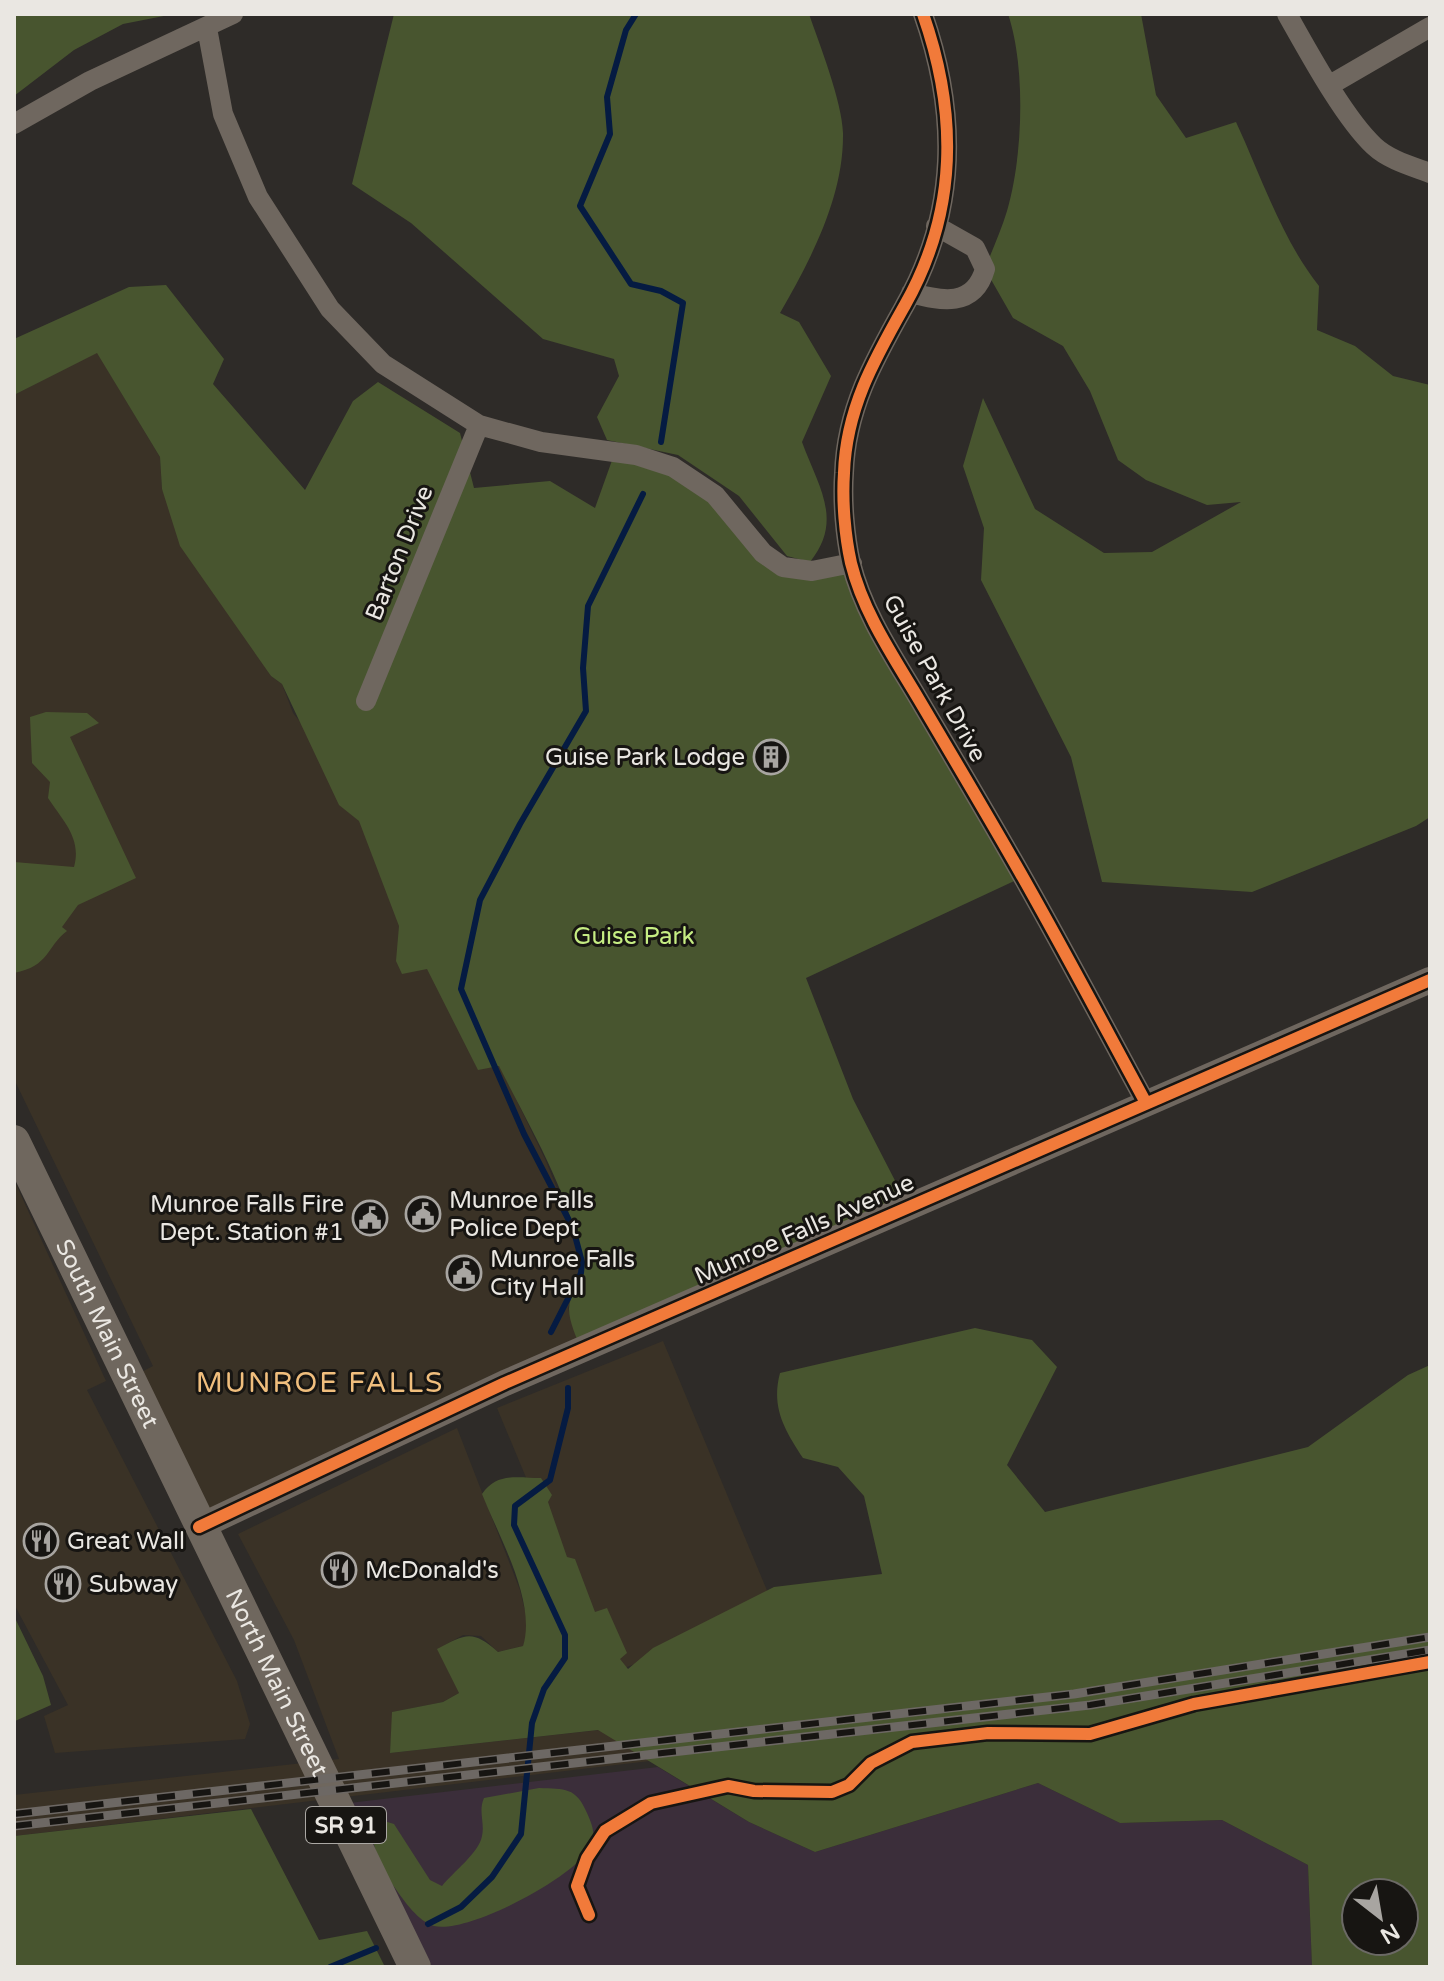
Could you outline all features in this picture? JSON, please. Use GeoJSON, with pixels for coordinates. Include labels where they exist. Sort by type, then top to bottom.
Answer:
{"type":"FeatureCollection","features":[{"type":"Feature","properties":{"kind":"main road","name":"South Main Street"},"geometry":{"type":"LineString","coordinates":[[14,1141],[199,1527]]}},
{"type":"Feature","properties":{"kind":"main road","name":"North Main Street"},"geometry":{"type":"LineString","coordinates":[[199,1527],[415,1967]]}},
{"type":"Feature","properties":{"kind":"street"},"geometry":{"type":"LineString","coordinates":[[14,124],[90,81],[233,14]]}},
{"type":"Feature","properties":{"kind":"street","name":"Guise Park Drive"},"geometry":{"type":"LineString","coordinates":[[923,14],[938,57],[948,119],[947,171],[936,226],[911,293],[871,362],[852,415],[844,471],[852,563],[882,637],[1023,877],[1146,1103]]}},
{"type":"Feature","properties":{"kind":"street"},"geometry":{"type":"LineString","coordinates":[[1287,14],[1330,85],[1372,145],[1401,163],[1430,173]]}},
{"type":"Feature","properties":{"kind":"street"},"geometry":{"type":"LineString","coordinates":[[1330,85],[1430,27]]}},
{"type":"Feature","properties":{"kind":"street"},"geometry":{"type":"LineString","coordinates":[[207,28],[223,114],[238,157],[258,197],[312,285],[359,343],[383,364],[479,425],[541,442],[636,455],[673,467],[715,495],[763,553],[783,567],[812,571],[852,563]]}},
{"type":"Feature","properties":{"kind":"street"},"geometry":{"type":"LineString","coordinates":[[911,293],[951,302],[965,297],[982,281],[985,269],[975,248],[936,226]]}},
{"type":"Feature","properties":{"kind":"street","name":"Barton Drive"},"geometry":{"type":"LineString","coordinates":[[366,701],[479,425]]}},
{"type":"Feature","properties":{"kind":"street","name":"Munroe Falls Avenue"},"geometry":{"type":"LineString","coordinates":[[199,1527],[505,1383],[1430,980]]}},
{"type":"Feature","properties":{"kind":"shaded area"},"geometry":{"type":"Polygon","coordinates":[[[97,352],[160,457],[162,489],[271,676],[282,684],[293,713],[361,797],[478,1069],[500,1066],[545,1159],[573,1228],[583,1275],[568,1308],[579,1346],[199,1527],[128,1379],[153,1366],[14,1079],[14,395],[97,352]]]}},
{"type":"Feature","properties":{"kind":"shaded area"},"geometry":{"type":"Polygon","coordinates":[[[14,1180],[106,1381],[87,1390],[237,1681],[250,1724],[245,1739],[55,1753],[44,1716],[68,1705],[14,1604],[14,1180]]]}},
{"type":"Feature","properties":{"kind":"shaded area"},"geometry":{"type":"Polygon","coordinates":[[[663,1341],[776,1612],[608,1674],[497,1408],[663,1341]]]}},
{"type":"Feature","properties":{"kind":"shaded area"},"geometry":{"type":"Polygon","coordinates":[[[457,1428],[520,1590],[529,1628],[523,1646],[498,1652],[481,1636],[463,1635],[438,1649],[459,1693],[443,1702],[393,1712],[390,1753],[874,1700],[878,1734],[14,1836],[14,1795],[339,1759],[294,1640],[238,1534],[457,1428]]]}},
{"type":"Feature","properties":{"kind":"shaded area"},"geometry":{"type":"Polygon","coordinates":[[[658,1767],[749,1822],[815,1852],[1038,1783],[1120,1823],[1222,1820],[1308,1865],[1312,1967],[432,1967],[349,1803],[658,1767]]]}},
{"type":"Feature","properties":{"kind":"green space"},"geometry":{"type":"Polygon","coordinates":[[[14,14],[174,14],[123,24],[74,50],[14,96],[14,14]]]}},
{"type":"Feature","properties":{"kind":"green space"},"geometry":{"type":"Polygon","coordinates":[[[394,14],[809,14],[835,90],[843,133],[838,181],[824,227],[780,313],[799,322],[831,376],[802,442],[821,488],[827,517],[820,547],[810,562],[787,556],[739,496],[678,455],[607,440],[597,417],[619,376],[614,359],[543,339],[411,223],[352,184],[394,14]]]}},
{"type":"Feature","properties":{"kind":"green space"},"geometry":{"type":"Polygon","coordinates":[[[1008,14],[1141,14],[1156,95],[1186,138],[1236,122],[1283,228],[1319,286],[1317,330],[1355,346],[1393,376],[1430,385],[1430,817],[1416,826],[1252,892],[1102,882],[1071,757],[981,580],[984,528],[963,466],[983,398],[1035,509],[1104,553],[1152,552],[1241,502],[1207,505],[1146,480],[1118,460],[1090,391],[1063,346],[1013,318],[985,269],[1007,211],[1019,139],[1018,60],[1008,14]]]}},
{"type":"Feature","properties":{"kind":"green space","name":"Guise Park"},"geometry":{"type":"Polygon","coordinates":[[[166,285],[224,359],[213,384],[305,490],[353,401],[378,382],[460,433],[474,488],[550,481],[595,508],[615,452],[673,467],[783,567],[852,563],[1023,877],[806,978],[853,1099],[905,1200],[581,1350],[569,1309],[581,1276],[582,1263],[569,1212],[548,1162],[499,1066],[478,1070],[427,969],[402,974],[396,961],[399,926],[359,821],[339,805],[282,684],[271,676],[180,546],[162,489],[160,457],[97,353],[14,395],[14,339],[129,287],[166,285]]]}},
{"type":"Feature","properties":{"kind":"green space"},"geometry":{"type":"Polygon","coordinates":[[[46,712],[87,713],[99,723],[70,737],[136,878],[78,905],[62,927],[67,931],[41,961],[14,973],[14,862],[74,867],[76,857],[70,830],[48,798],[50,782],[32,763],[30,717],[46,712]]]}},
{"type":"Feature","properties":{"kind":"green space"},"geometry":{"type":"Polygon","coordinates":[[[975,1328],[1032,1340],[1057,1367],[1007,1465],[1045,1512],[1308,1447],[1408,1375],[1430,1365],[1430,1967],[1312,1967],[1308,1865],[1222,1820],[1120,1823],[1038,1783],[815,1852],[749,1822],[598,1730],[390,1753],[392,1712],[443,1702],[459,1693],[437,1649],[469,1636],[482,1640],[498,1652],[523,1646],[525,1609],[520,1589],[482,1494],[501,1479],[541,1478],[552,1495],[548,1502],[567,1557],[575,1559],[595,1612],[607,1608],[627,1653],[620,1659],[628,1669],[653,1648],[774,1587],[882,1574],[864,1496],[838,1467],[803,1458],[781,1417],[780,1373],[975,1328]]]}},
{"type":"Feature","properties":{"kind":"green space"},"geometry":{"type":"Polygon","coordinates":[[[14,1616],[43,1676],[51,1705],[15,1721],[14,1616]]]}},
{"type":"Feature","properties":{"kind":"green space"},"geometry":{"type":"Polygon","coordinates":[[[539,1788],[569,1791],[583,1805],[591,1821],[593,1835],[590,1848],[580,1860],[542,1888],[494,1913],[450,1926],[434,1926],[417,1916],[382,1867],[373,1841],[373,1826],[384,1821],[394,1824],[430,1880],[442,1886],[480,1842],[484,1798],[539,1788]]]}},
{"type":"Feature","properties":{"kind":"green space"},"geometry":{"type":"Polygon","coordinates":[[[251,1809],[319,1940],[367,1931],[385,1967],[14,1967],[14,1836],[251,1809]]]}},
{"type":"Feature","properties":{"kind":"waterway"},"geometry":{"type":"LineString","coordinates":[[636,14],[626,30],[607,97],[610,134],[580,206],[631,284],[661,291],[683,303],[661,442]]}},
{"type":"Feature","properties":{"kind":"waterway"},"geometry":{"type":"LineString","coordinates":[[551,1332],[581,1273],[582,1262],[573,1228],[524,1134],[461,989],[480,900],[586,711],[583,668],[588,606],[643,494]]}},
{"type":"Feature","properties":{"kind":"waterway"},"geometry":{"type":"LineString","coordinates":[[428,1924],[461,1907],[492,1877],[521,1834],[532,1723],[544,1689],[565,1658],[565,1635],[514,1525],[515,1506],[550,1480],[568,1408],[568,1388]]}},
{"type":"Feature","properties":{"kind":"waterway"},"geometry":{"type":"LineString","coordinates":[[330,1967],[376,1948]]}},
{"type":"Feature","properties":{"kind":"railway"},"geometry":{"type":"LineString","coordinates":[[14,1814],[1074,1694],[1430,1637]]}},
{"type":"Feature","properties":{"kind":"railway"},"geometry":{"type":"LineString","coordinates":[[14,1826],[1090,1705],[1430,1650]]}},
{"type":"Feature","properties":{"kind":"cycle path"},"geometry":{"type":"LineString","coordinates":[[923,14],[934,51],[947,125],[943,198],[922,270],[873,365],[850,427],[843,495],[851,563],[863,599],[880,633],[1030,890],[1146,1103]]}},
{"type":"Feature","properties":{"kind":"cycle path"},"geometry":{"type":"LineString","coordinates":[[199,1527],[505,1383],[1430,980]]}},
{"type":"Feature","properties":{"kind":"cycle path"},"geometry":{"type":"LineString","coordinates":[[589,1915],[577,1886],[587,1858],[605,1831],[651,1803],[728,1786],[754,1791],[832,1792],[849,1785],[871,1763],[912,1742],[988,1733],[1090,1734],[1194,1704],[1430,1662]]}},
{"type":"Feature","properties":{"kind":"place","name":"Guise Park Lodge"},"geometry":{"type":"Point","coordinates":[771,757]}},
{"type":"Feature","properties":{"kind":"place","name":"Munroe Falls Police Dept"},"geometry":{"type":"Point","coordinates":[423,1214]}},
{"type":"Feature","properties":{"kind":"place","name":"Munroe Falls Fire Dept. Station #1"},"geometry":{"type":"Point","coordinates":[370,1218]}},
{"type":"Feature","properties":{"kind":"place","name":"Munroe Falls City Hall"},"geometry":{"type":"Point","coordinates":[464,1273]}},
{"type":"Feature","properties":{"kind":"place","name":"Great Wall"},"geometry":{"type":"Point","coordinates":[41,1541]}},
{"type":"Feature","properties":{"kind":"place","name":"McDonald's"},"geometry":{"type":"Point","coordinates":[339,1570]}},
{"type":"Feature","properties":{"kind":"place","name":"Subway"},"geometry":{"type":"Point","coordinates":[63,1584]}},
{"type":"Feature","properties":{"kind":"district","name":"MUNROE FALLS"},"geometry":{"type":"Point","coordinates":[320,1382]}}]}
